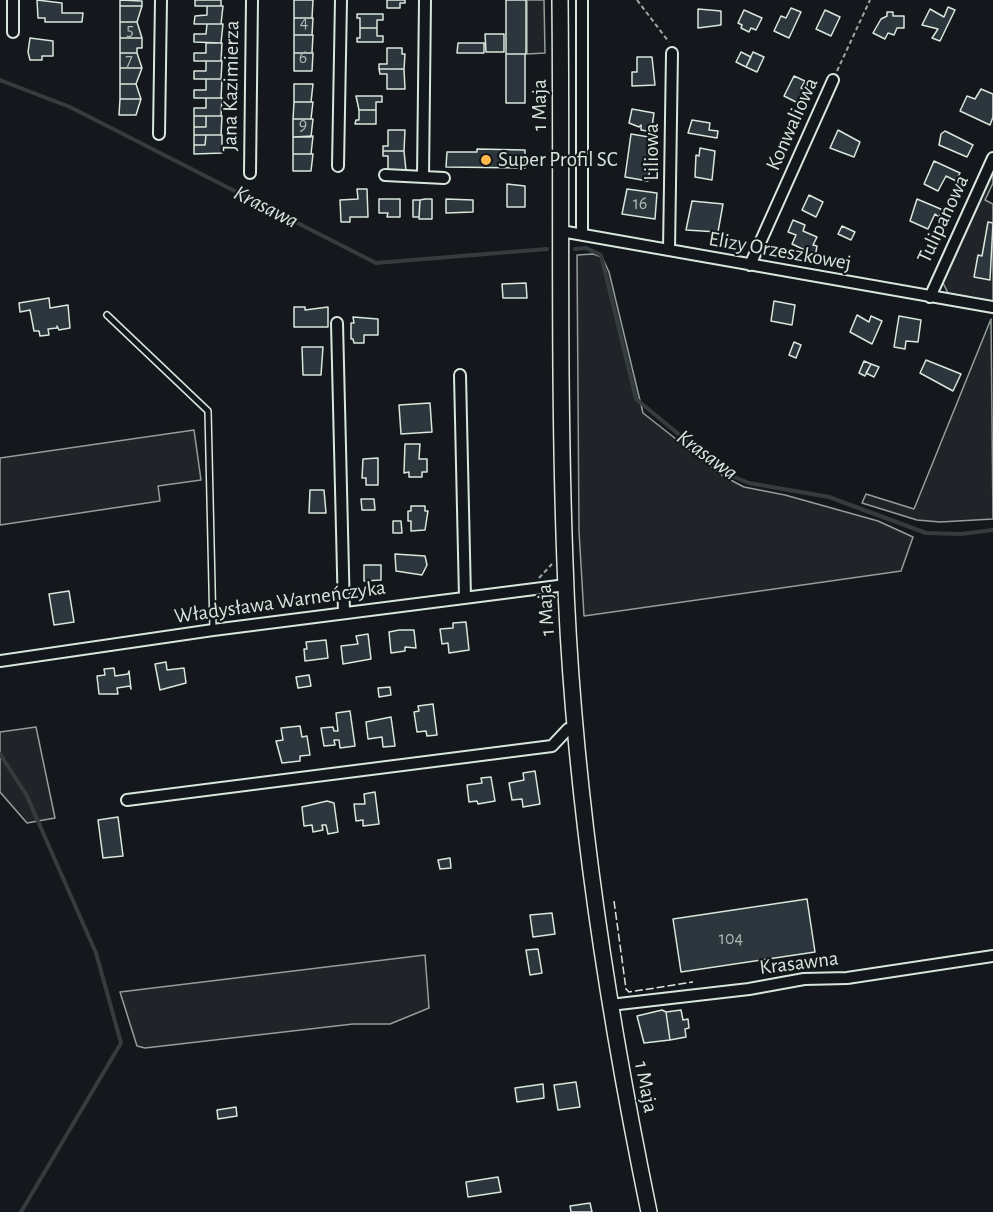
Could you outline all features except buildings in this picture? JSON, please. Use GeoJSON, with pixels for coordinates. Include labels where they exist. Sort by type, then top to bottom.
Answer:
{"type":"FeatureCollection","features":[{"type":"Feature","properties":{"kind":"main road","name":"1 Maja"},"geometry":{"type":"LineString","coordinates":[[560,0],[566,585],[576,728],[596,913],[610,1005],[650,1212]]}},
{"type":"Feature","properties":{"kind":"street"},"geometry":{"type":"LineString","coordinates":[[13,0],[14,32]]}},
{"type":"Feature","properties":{"kind":"street"},"geometry":{"type":"LineString","coordinates":[[159,134],[161,0]]}},
{"type":"Feature","properties":{"kind":"street","name":"Jana Kazimierza"},"geometry":{"type":"LineString","coordinates":[[250,173],[252,0]]}},
{"type":"Feature","properties":{"kind":"street"},"geometry":{"type":"LineString","coordinates":[[338,166],[341,0]]}},
{"type":"Feature","properties":{"kind":"street"},"geometry":{"type":"LineString","coordinates":[[423,177],[425,0]]}},
{"type":"Feature","properties":{"kind":"street"},"geometry":{"type":"LineString","coordinates":[[582,0],[582,234]]}},
{"type":"Feature","properties":{"kind":"street","name":"Liliowa"},"geometry":{"type":"LineString","coordinates":[[669,250],[672,53]]}},
{"type":"Feature","properties":{"kind":"street","name":"Konwaliowa"},"geometry":{"type":"LineString","coordinates":[[750,265],[833,80]]}},
{"type":"Feature","properties":{"kind":"street","name":"Tulipanowa"},"geometry":{"type":"LineString","coordinates":[[930,297],[993,158]]}},
{"type":"Feature","properties":{"kind":"street"},"geometry":{"type":"LineString","coordinates":[[385,175],[444,178]]}},
{"type":"Feature","properties":{"kind":"street","name":"Elizy Orzeszkowej"},"geometry":{"type":"LineString","coordinates":[[561,231],[993,307]]}},
{"type":"Feature","properties":{"kind":"street"},"geometry":{"type":"LineString","coordinates":[[337,323],[344,613]]}},
{"type":"Feature","properties":{"kind":"street"},"geometry":{"type":"LineString","coordinates":[[460,375],[465,598]]}},
{"type":"Feature","properties":{"kind":"street","name":"Władysława Warneńczyka"},"geometry":{"type":"LineString","coordinates":[[0,661],[213,630],[566,585]]}},
{"type":"Feature","properties":{"kind":"street"},"geometry":{"type":"LineString","coordinates":[[126,800],[552,746],[568,729],[576,728]]}},
{"type":"Feature","properties":{"kind":"street","name":"Krasawna"},"geometry":{"type":"LineString","coordinates":[[610,1005],[749,989],[804,979],[848,978],[993,956]]}},
{"type":"Feature","properties":{"kind":"lane"},"geometry":{"type":"LineString","coordinates":[[107,315],[208,411],[213,630]]}},
{"type":"Feature","properties":{"kind":"path"},"geometry":{"type":"LineString","coordinates":[[637,0],[670,44],[672,53]]}},
{"type":"Feature","properties":{"kind":"path","name":"Konwaliowa"},"geometry":{"type":"LineString","coordinates":[[833,80],[870,0]]}},
{"type":"Feature","properties":{"kind":"shaded area"},"geometry":{"type":"Polygon","coordinates":[[[527,0],[544,0],[545,53],[527,54],[527,0]]]}},
{"type":"Feature","properties":{"kind":"shaded area"},"geometry":{"type":"Polygon","coordinates":[[[993,170],[993,183],[985,200],[993,204],[993,303],[949,295],[942,281],[993,170]]]}},
{"type":"Feature","properties":{"kind":"shaded area"},"geometry":{"type":"Polygon","coordinates":[[[593,254],[602,257],[609,272],[643,413],[723,476],[744,487],[785,495],[878,521],[913,537],[901,571],[584,616],[579,531],[577,255],[593,254]]]}},
{"type":"Feature","properties":{"kind":"shaded area"},"geometry":{"type":"Polygon","coordinates":[[[991,319],[993,519],[940,522],[917,520],[862,503],[866,494],[914,509],[991,319]]]}},
{"type":"Feature","properties":{"kind":"shaded area"},"geometry":{"type":"Polygon","coordinates":[[[194,430],[201,480],[158,486],[160,501],[0,525],[0,458],[194,430]]]}},
{"type":"Feature","properties":{"kind":"shaded area"},"geometry":{"type":"Polygon","coordinates":[[[36,727],[55,818],[27,823],[0,792],[0,732],[36,727]]]}},
{"type":"Feature","properties":{"kind":"shaded area"},"geometry":{"type":"Polygon","coordinates":[[[425,955],[429,1008],[390,1024],[353,1024],[145,1048],[137,1046],[120,992],[425,955]]]}},
{"type":"Feature","properties":{"kind":"waterway","name":"Krasawa"},"geometry":{"type":"LineString","coordinates":[[0,80],[70,107],[376,263],[547,249]]}},
{"type":"Feature","properties":{"kind":"waterway","name":"Krasawa"},"geometry":{"type":"LineString","coordinates":[[575,249],[586,248],[601,255],[636,399],[727,474],[749,483],[829,497],[926,533],[961,534],[993,530]]}},
{"type":"Feature","properties":{"kind":"waterway"},"geometry":{"type":"LineString","coordinates":[[0,754],[26,794],[96,953],[121,1043],[21,1212]]}},
{"type":"Feature","properties":{"kind":"fence"},"geometry":{"type":"LineString","coordinates":[[614,901],[626,989],[629,992],[693,982]]}},
{"type":"Feature","properties":{"kind":"place","name":"Super Profil SC"},"geometry":{"type":"Point","coordinates":[486,160]}}]}
